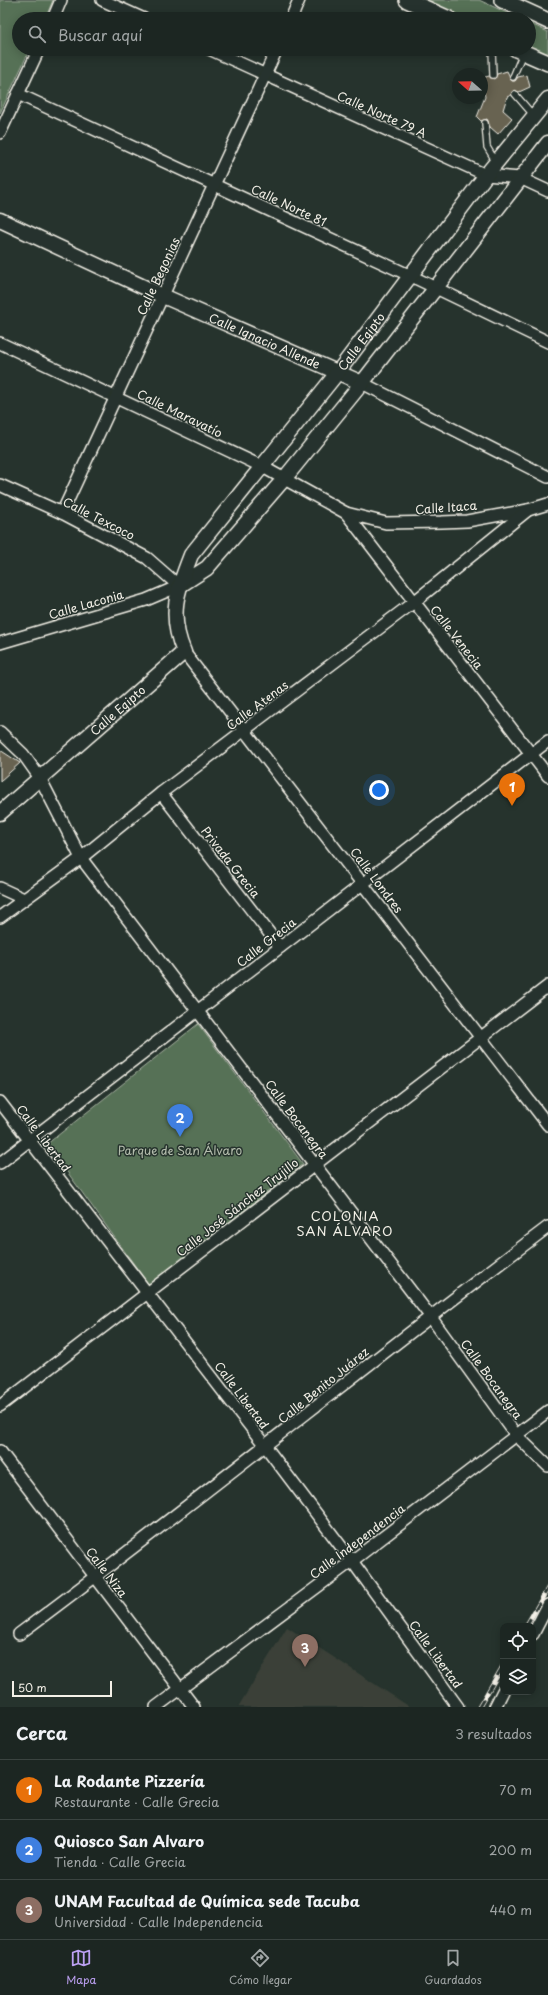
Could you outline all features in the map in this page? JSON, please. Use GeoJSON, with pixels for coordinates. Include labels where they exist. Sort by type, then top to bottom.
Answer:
{"type":"FeatureCollection","features":[{"type":"Feature","properties":{"kind":"main road"},"geometry":{"type":"LineString","coordinates":[[407,0],[434,12]]}},
{"type":"Feature","properties":{"kind":"main road"},"geometry":{"type":"LineString","coordinates":[[502,0],[532,12]]}},
{"type":"Feature","properties":{"kind":"main road"},"geometry":{"type":"LineString","coordinates":[[536,14],[547,18]]}},
{"type":"Feature","properties":{"kind":"main road"},"geometry":{"type":"LineString","coordinates":[[530,56],[548,64]]}},
{"type":"Feature","properties":{"kind":"street"},"geometry":{"type":"LineString","coordinates":[[56,12],[61,0]]}},
{"type":"Feature","properties":{"kind":"street"},"geometry":{"type":"LineString","coordinates":[[102,0],[129,12]]}},
{"type":"Feature","properties":{"kind":"street"},"geometry":{"type":"LineString","coordinates":[[294,12],[299,0]]}},
{"type":"Feature","properties":{"kind":"street"},"geometry":{"type":"LineString","coordinates":[[0,133],[36,56]]}},
{"type":"Feature","properties":{"kind":"street","name":"Calle Norte 79 A"},"geometry":{"type":"LineString","coordinates":[[224,56],[486,175],[520,178],[548,191]]}},
{"type":"Feature","properties":{"kind":"street","name":"Calle Begonias"},"geometry":{"type":"LineString","coordinates":[[62,514],[274,56]]}},
{"type":"Feature","properties":{"kind":"street","name":"Calle Norte 81"},"geometry":{"type":"LineString","coordinates":[[18,94],[412,276],[548,342]]}},
{"type":"Feature","properties":{"kind":"street","name":"Calle Egipto"},"geometry":{"type":"LineString","coordinates":[[0,813],[184,652],[177,637],[175,623],[179,586],[191,555],[338,372],[412,276],[496,162],[548,99]]}},
{"type":"Feature","properties":{"kind":"street"},"geometry":{"type":"LineString","coordinates":[[179,586],[207,568],[284,479],[362,383],[548,143]]}},
{"type":"Feature","properties":{"kind":"street","name":"Calle Ignacio Allende"},"geometry":{"type":"LineString","coordinates":[[0,220],[163,296],[362,383],[548,477]]}},
{"type":"Feature","properties":{"kind":"street","name":"Calle Maravatío"},"geometry":{"type":"LineString","coordinates":[[0,343],[116,396],[261,466],[346,513]]}},
{"type":"Feature","properties":{"kind":"street","name":"Calle Texcoco"},"geometry":{"type":"LineString","coordinates":[[0,485],[62,514],[147,558],[179,586]]}},
{"type":"Feature","properties":{"kind":"street","name":"Calle Itaca"},"geometry":{"type":"LineString","coordinates":[[346,513],[386,523],[467,521],[528,510],[548,504]]}},
{"type":"Feature","properties":{"kind":"street","name":"Calle Atenas"},"geometry":{"type":"LineString","coordinates":[[0,917],[81,858],[161,793],[414,602],[528,510]]}},
{"type":"Feature","properties":{"kind":"street","name":"Calle Venecia"},"geometry":{"type":"LineString","coordinates":[[346,513],[548,776]]}},
{"type":"Feature","properties":{"kind":"street","name":"Calle Laconia"},"geometry":{"type":"LineString","coordinates":[[0,643],[146,600],[179,586]]}},
{"type":"Feature","properties":{"kind":"street","name":"Calle Londres"},"geometry":{"type":"LineString","coordinates":[[184,652],[246,730],[548,1126]]}},
{"type":"Feature","properties":{"kind":"street","name":"Calle Bocanegra"},"geometry":{"type":"LineString","coordinates":[[0,732],[23,754],[40,778],[81,858],[430,1316],[516,1435],[548,1466]]}},
{"type":"Feature","properties":{"kind":"street","name":"Calle Grecia"},"geometry":{"type":"LineString","coordinates":[[0,1163],[548,741]]}},
{"type":"Feature","properties":{"kind":"street","name":"Privada Grecia"},"geometry":{"type":"LineString","coordinates":[[161,793],[280,948]]}},
{"type":"Feature","properties":{"kind":"street"},"geometry":{"type":"LineString","coordinates":[[0,888],[24,899]]}},
{"type":"Feature","properties":{"kind":"street","name":"Calle José Sánchez Trujillo"},"geometry":{"type":"LineString","coordinates":[[0,1406],[548,986]]}},
{"type":"Feature","properties":{"kind":"street","name":"Calle Libertad"},"geometry":{"type":"LineString","coordinates":[[0,1102],[266,1447],[458,1707]]}},
{"type":"Feature","properties":{"kind":"street","name":"Calle Benito Juárez"},"geometry":{"type":"LineString","coordinates":[[19,1634],[95,1578],[266,1447],[430,1316],[548,1227]]}},
{"type":"Feature","properties":{"kind":"street","name":"Calle Independencia"},"geometry":{"type":"LineString","coordinates":[[156,1707],[352,1562],[548,1411]]}},
{"type":"Feature","properties":{"kind":"street","name":"Calle Niza"},"geometry":{"type":"LineString","coordinates":[[0,1451],[194,1707]]}},
{"type":"Feature","properties":{"kind":"street"},"geometry":{"type":"LineString","coordinates":[[536,1628],[548,1605]]}},
{"type":"Feature","properties":{"kind":"street"},"geometry":{"type":"LineString","coordinates":[[495,1707],[501,1695]]}},
{"type":"Feature","properties":{"kind":"lane"},"geometry":{"type":"LineString","coordinates":[[492,56],[493,76]]}},
{"type":"Feature","properties":{"kind":"lane"},"geometry":{"type":"LineString","coordinates":[[513,77],[518,56]]}},
{"type":"Feature","properties":{"kind":"lane"},"geometry":{"type":"LineString","coordinates":[[514,94],[534,116]]}},
{"type":"Feature","properties":{"kind":"lane"},"geometry":{"type":"LineString","coordinates":[[485,123],[487,147],[496,162]]}},
{"type":"Feature","properties":{"kind":"shaded area"},"geometry":{"type":"Polygon","coordinates":[[[287,1627],[410,1707],[238,1707],[287,1627]]]}},
{"type":"Feature","properties":{"kind":"green space"},"geometry":{"type":"Polygon","coordinates":[[[0,0],[53,0],[48,12],[12,12],[12,56],[27,56],[0,113],[0,0]]]}},
{"type":"Feature","properties":{"kind":"green space"},"geometry":{"type":"Polygon","coordinates":[[[424,0],[479,0],[505,12],[450,12],[424,0]]]}},
{"type":"Feature","properties":{"kind":"green space"},"geometry":{"type":"Polygon","coordinates":[[[536,26],[548,32],[548,57],[536,51],[536,26]]]}},
{"type":"Feature","properties":{"kind":"green space","name":"Parque de San Álvaro"},"geometry":{"type":"Polygon","coordinates":[[[198,1024],[303,1164],[149,1285],[47,1144],[198,1024]]]}},
{"type":"Feature","properties":{"kind":"building"},"geometry":{"type":"Polygon","coordinates":[[[507,71],[512,81],[515,81],[518,77],[527,75],[530,87],[519,92],[514,90],[511,95],[507,97],[503,110],[512,118],[498,134],[490,127],[487,119],[481,121],[477,117],[482,104],[488,104],[488,76],[494,79],[497,74],[507,71]]]}},
{"type":"Feature","properties":{"kind":"building"},"geometry":{"type":"Polygon","coordinates":[[[0,750],[20,763],[0,781],[0,750]]]}},
{"type":"Feature","properties":{"kind":"railway"},"geometry":{"type":"LineString","coordinates":[[528,1623],[548,1588]]}},
{"type":"Feature","properties":{"kind":"railway"},"geometry":{"type":"LineString","coordinates":[[479,1707],[500,1671]]}},
{"type":"Feature","properties":{"kind":"place","name":"La Rodante Pizzería"},"geometry":{"type":"Point","coordinates":[512,806]}},
{"type":"Feature","properties":{"kind":"place","name":"Quiosco San Alvaro"},"geometry":{"type":"Point","coordinates":[180,1137]}},
{"type":"Feature","properties":{"kind":"place","name":"UNAM Facultad de Química sede Tacuba"},"geometry":{"type":"Point","coordinates":[305,1667]}},
{"type":"Feature","properties":{"kind":"district","name":"COLONIA SAN ÁLVARO"},"geometry":{"type":"Point","coordinates":[345,1222]}}]}
